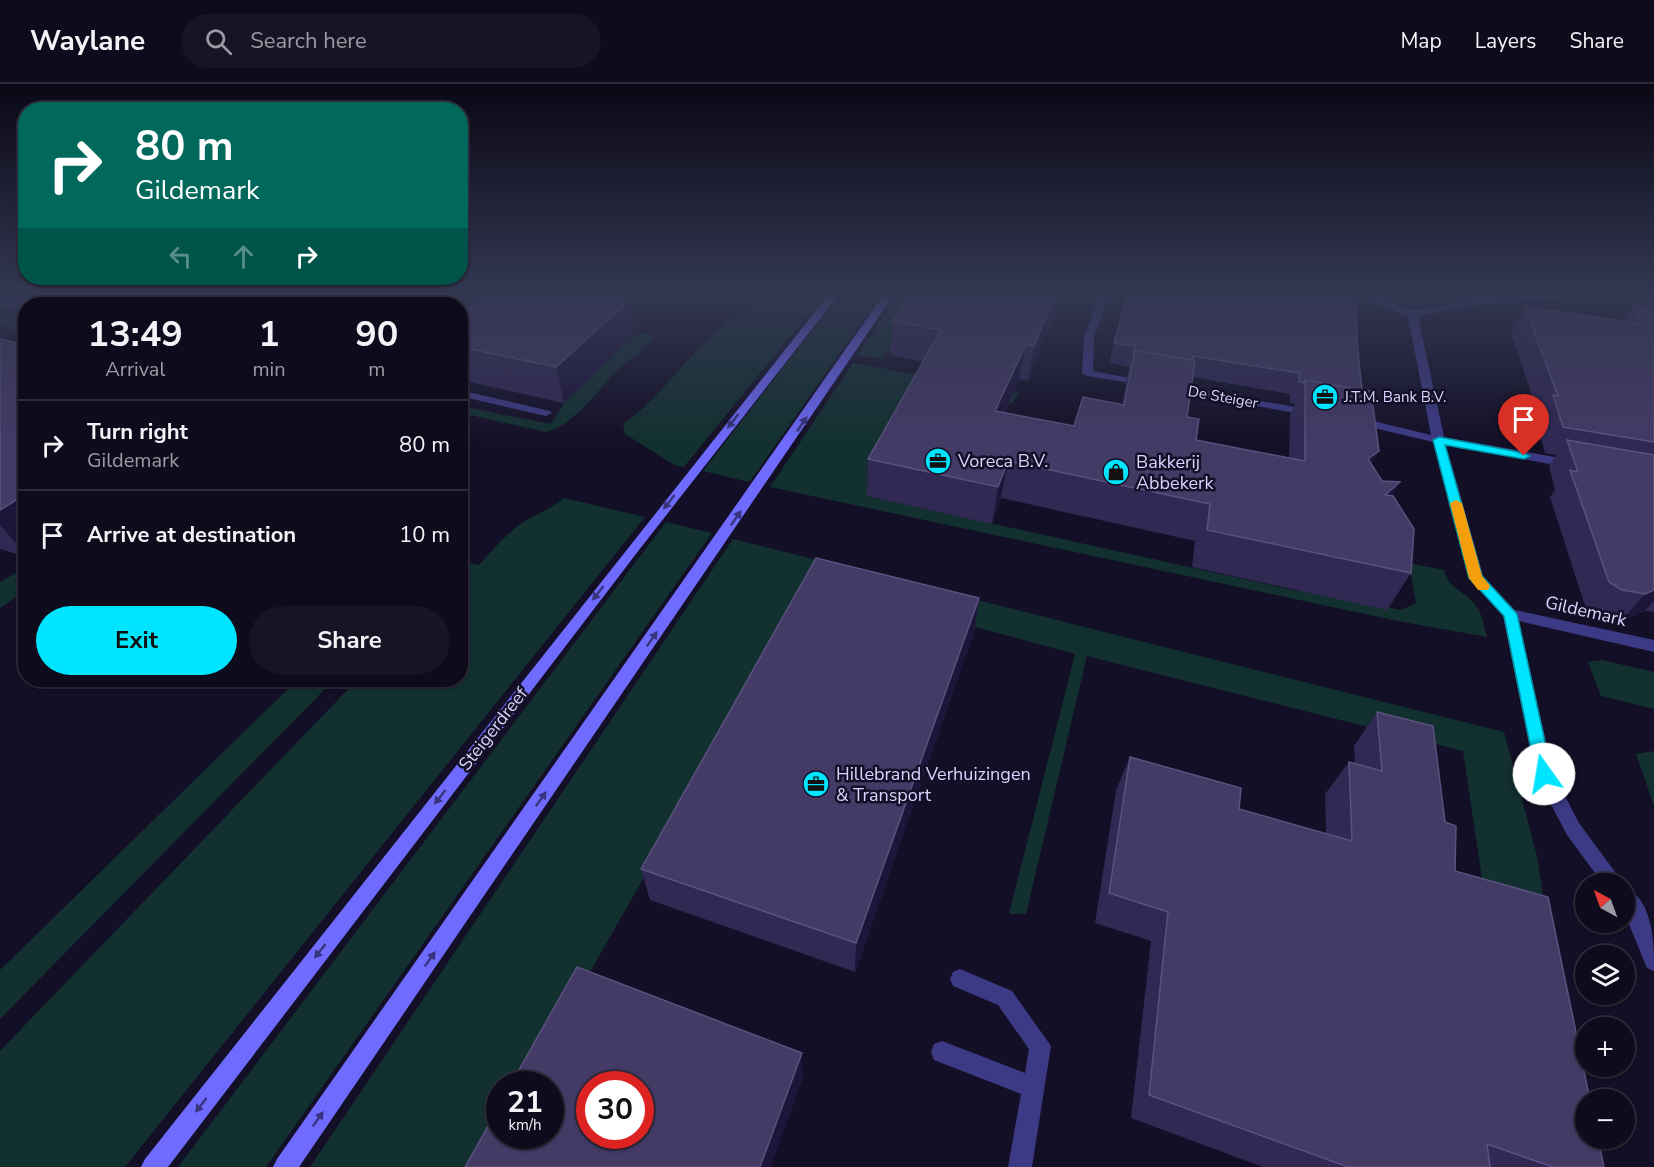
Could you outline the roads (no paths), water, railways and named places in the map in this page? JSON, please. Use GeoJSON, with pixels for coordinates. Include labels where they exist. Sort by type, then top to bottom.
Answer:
{"type":"FeatureCollection","features":[{"type":"Feature","properties":{"kind":"main road","name":"Steigerdreef"},"geometry":{"type":"LineString","coordinates":[[153,1167],[795,344]]}},
{"type":"Feature","properties":{"kind":"main road"},"geometry":{"type":"LineString","coordinates":[[285,1167],[769,472],[856,344]]}},
{"type":"Feature","properties":{"kind":"street","name":"De Steiger"},"geometry":{"type":"LineString","coordinates":[[1089,344],[1088,373],[1326,416]]}},
{"type":"Feature","properties":{"kind":"street"},"geometry":{"type":"LineString","coordinates":[[1419,344],[1439,440],[1476,578],[1510,614],[1544,774],[1573,829],[1607,873]]}},
{"type":"Feature","properties":{"kind":"street"},"geometry":{"type":"LineString","coordinates":[[468,395],[546,413]]}},
{"type":"Feature","properties":{"kind":"street"},"geometry":{"type":"LineString","coordinates":[[1349,420],[1439,440],[1583,466]]}},
{"type":"Feature","properties":{"kind":"street","name":"Gildemark"},"geometry":{"type":"LineString","coordinates":[[1510,614],[1654,646]]}},
{"type":"Feature","properties":{"kind":"street"},"geometry":{"type":"LineString","coordinates":[[1635,911],[1654,961]]}},
{"type":"Feature","properties":{"kind":"street"},"geometry":{"type":"LineString","coordinates":[[960,979],[1005,998],[1040,1046],[1020,1167]]}},
{"type":"Feature","properties":{"kind":"street"},"geometry":{"type":"LineString","coordinates":[[942,1052],[1034,1087]]}},
{"type":"Feature","properties":{"kind":"place","name":"J.T.M. Bank B.V."},"geometry":{"type":"Point","coordinates":[1325,397]}},
{"type":"Feature","properties":{"kind":"place","name":"Voreca B.V."},"geometry":{"type":"Point","coordinates":[938,461]}},
{"type":"Feature","properties":{"kind":"place","name":"Bakkerij Abbekerk"},"geometry":{"type":"Point","coordinates":[1116,472]}},
{"type":"Feature","properties":{"kind":"place","name":"Hillebrand Verhuizingen & Transport"},"geometry":{"type":"Point","coordinates":[816,784]}}]}
